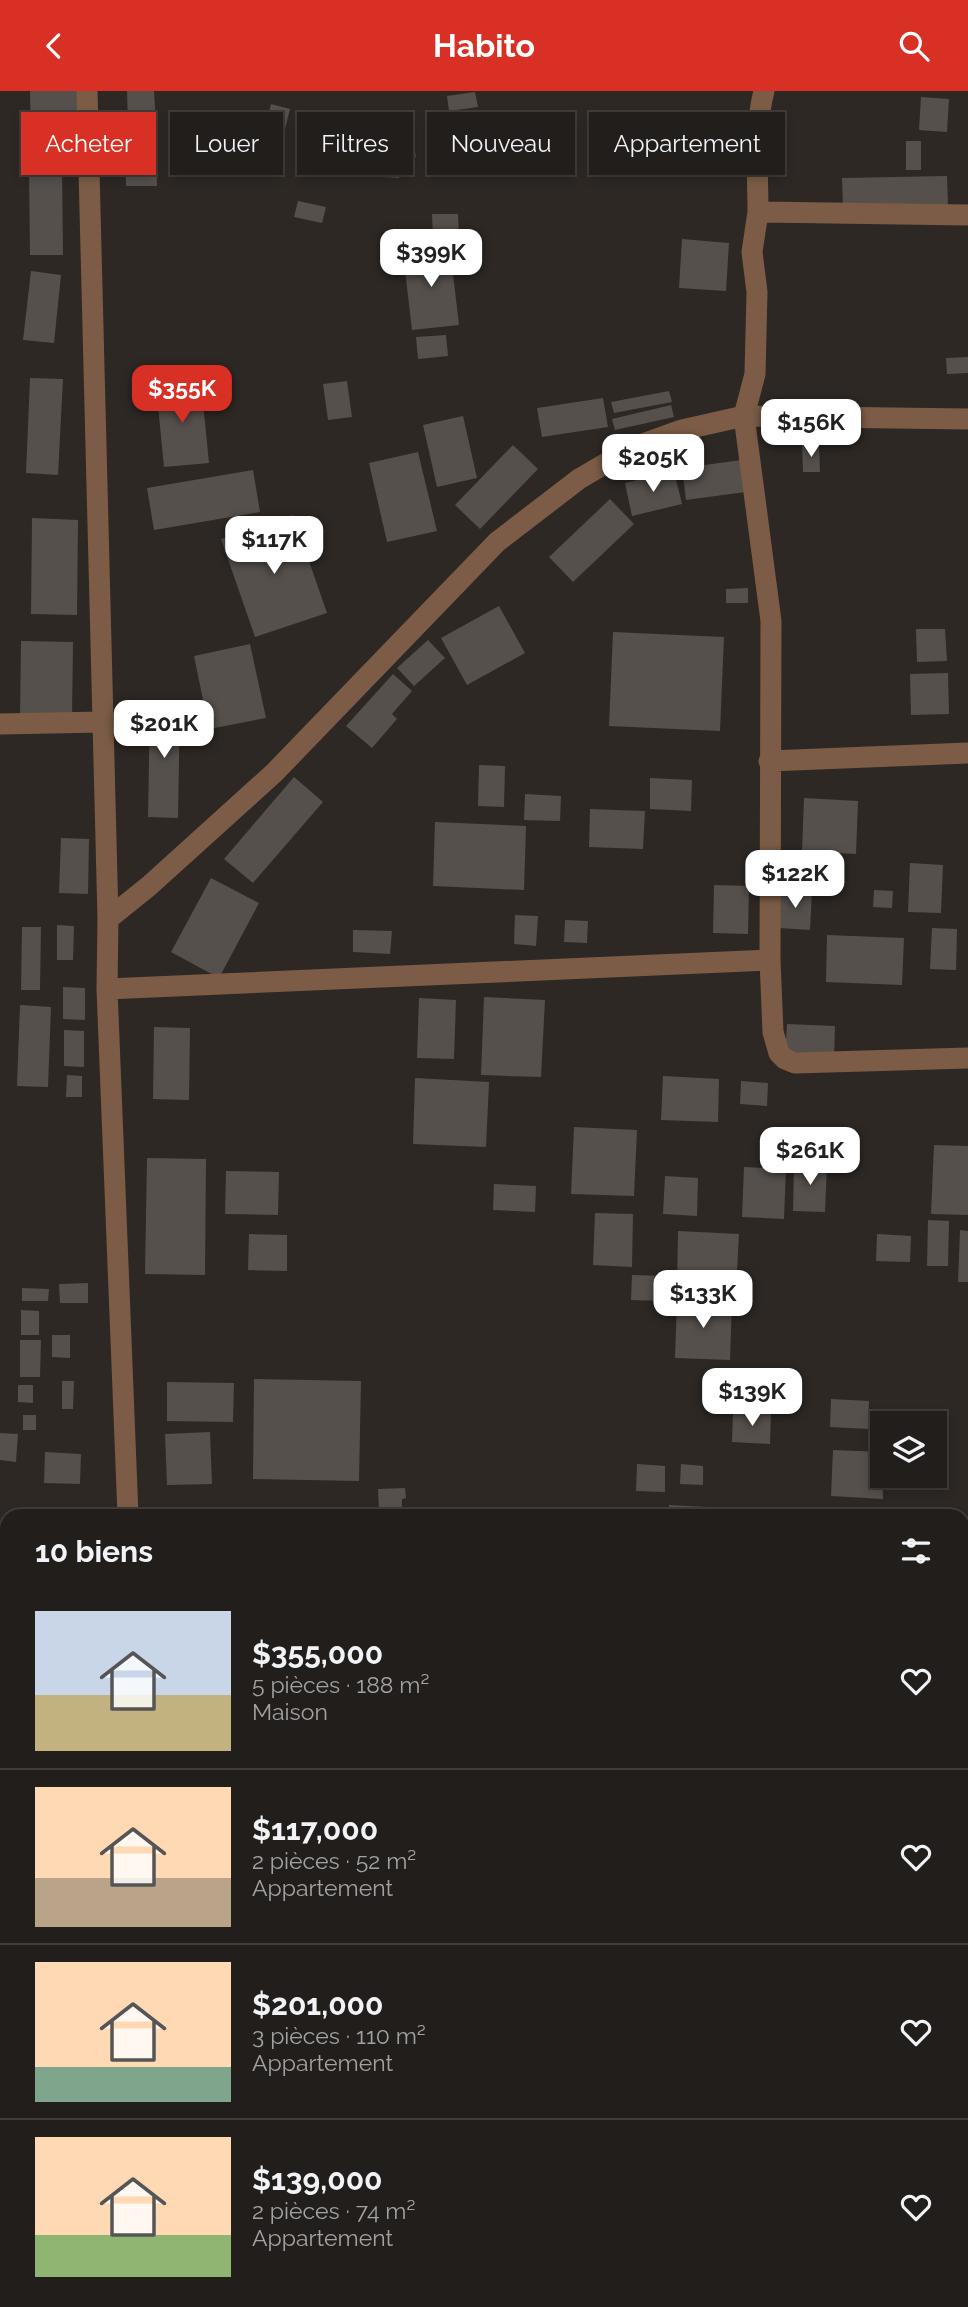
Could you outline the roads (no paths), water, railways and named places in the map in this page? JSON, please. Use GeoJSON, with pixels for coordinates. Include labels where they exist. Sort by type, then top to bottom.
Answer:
{"type":"FeatureCollection","features":[{"type":"Feature","properties":{"kind":"street"},"geometry":{"type":"LineString","coordinates":[[87,91],[108,919],[107,989],[128,1509]]}},
{"type":"Feature","properties":{"kind":"street"},"geometry":{"type":"LineString","coordinates":[[764,91],[758,143],[758,212],[752,252],[757,292],[755,374],[744,416],[771,621],[770,960],[775,1043],[779,1053],[795,1063],[968,1058]]}},
{"type":"Feature","properties":{"kind":"street"},"geometry":{"type":"LineString","coordinates":[[758,212],[968,215]]}},
{"type":"Feature","properties":{"kind":"street"},"geometry":{"type":"LineString","coordinates":[[108,919],[274,772],[507,534],[579,479],[632,448],[682,430],[744,416],[968,419]]}},
{"type":"Feature","properties":{"kind":"street"},"geometry":{"type":"LineString","coordinates":[[0,724],[102,722]]}},
{"type":"Feature","properties":{"kind":"street"},"geometry":{"type":"LineString","coordinates":[[769,761],[968,753]]}},
{"type":"Feature","properties":{"kind":"street"},"geometry":{"type":"LineString","coordinates":[[107,989],[770,960]]}}]}
